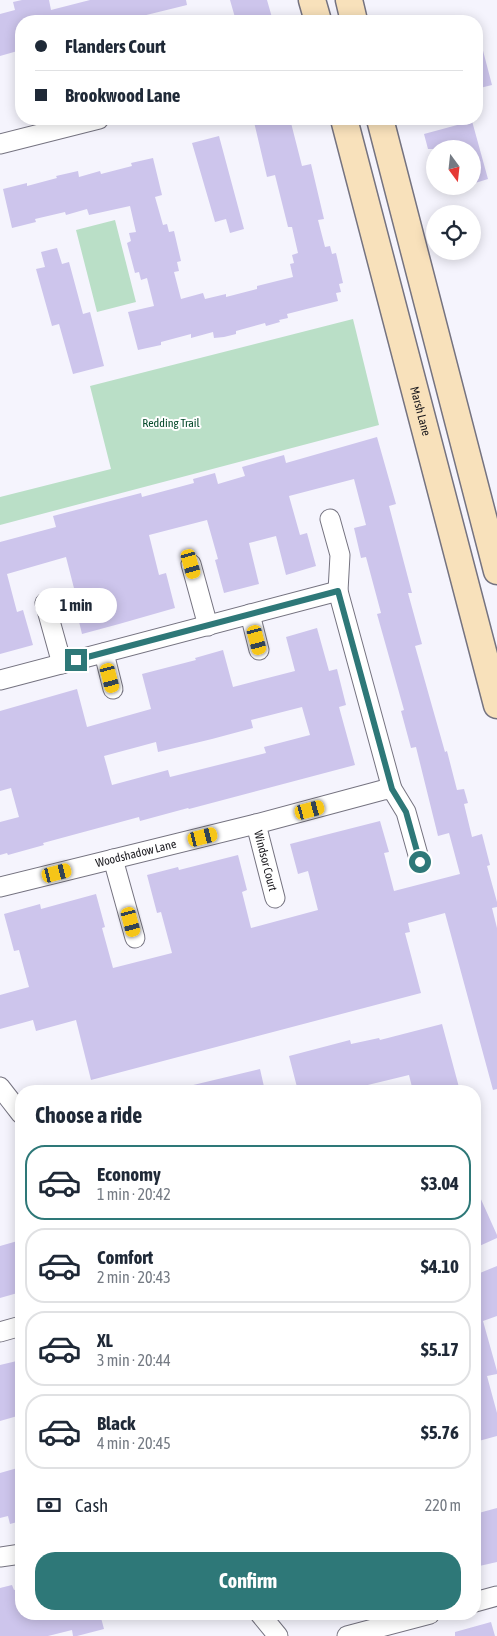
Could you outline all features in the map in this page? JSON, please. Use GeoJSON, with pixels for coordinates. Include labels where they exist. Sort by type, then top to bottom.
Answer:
{"type":"FeatureCollection","features":[{"type":"Feature","properties":{"kind":"main road"},"geometry":{"type":"LineString","coordinates":[[312,0],[316,15]]}},
{"type":"Feature","properties":{"kind":"main road"},"geometry":{"type":"LineString","coordinates":[[349,0],[353,15]]}},
{"type":"Feature","properties":{"kind":"main road","name":"Marsh Lane"},"geometry":{"type":"LineString","coordinates":[[346,125],[497,706]]}},
{"type":"Feature","properties":{"kind":"main road"},"geometry":{"type":"LineString","coordinates":[[382,125],[497,571]]}},
{"type":"Feature","properties":{"kind":"street"},"geometry":{"type":"LineString","coordinates":[[0,144],[75,125]]}},
{"type":"Feature","properties":{"kind":"street"},"geometry":{"type":"LineString","coordinates":[[330,519],[340,555],[338,591],[392,789],[406,812],[420,862]]}},
{"type":"Feature","properties":{"kind":"street"},"geometry":{"type":"LineString","coordinates":[[191,564],[208,626]]}},
{"type":"Feature","properties":{"kind":"street"},"geometry":{"type":"LineString","coordinates":[[0,680],[338,591]]}},
{"type":"Feature","properties":{"kind":"street"},"geometry":{"type":"LineString","coordinates":[[45,603],[62,664]]}},
{"type":"Feature","properties":{"kind":"street"},"geometry":{"type":"LineString","coordinates":[[250,614],[260,650]]}},
{"type":"Feature","properties":{"kind":"street"},"geometry":{"type":"LineString","coordinates":[[104,653],[113,689]]}},
{"type":"Feature","properties":{"kind":"street","name":"Woodshadow Lane"},"geometry":{"type":"LineString","coordinates":[[0,887],[392,789]]}},
{"type":"Feature","properties":{"kind":"street","name":"Windsor Court"},"geometry":{"type":"LineString","coordinates":[[256,824],[276,898]]}},
{"type":"Feature","properties":{"kind":"street"},"geometry":{"type":"LineString","coordinates":[[114,859],[135,938]]}},
{"type":"Feature","properties":{"kind":"street"},"geometry":{"type":"LineString","coordinates":[[0,1086],[15,1106]]}},
{"type":"Feature","properties":{"kind":"street"},"geometry":{"type":"LineString","coordinates":[[0,1332],[15,1328]]}},
{"type":"Feature","properties":{"kind":"street"},"geometry":{"type":"LineString","coordinates":[[0,1557],[15,1555]]}},
{"type":"Feature","properties":{"kind":"street"},"geometry":{"type":"LineString","coordinates":[[481,1600],[497,1596]]}},
{"type":"Feature","properties":{"kind":"street"},"geometry":{"type":"LineString","coordinates":[[265,1620],[278,1636]]}},
{"type":"Feature","properties":{"kind":"street"},"geometry":{"type":"LineString","coordinates":[[347,1636],[407,1620]]}},
{"type":"Feature","properties":{"kind":"green space"},"geometry":{"type":"Polygon","coordinates":[[[115,220],[136,302],[97,312],[76,230],[115,220]]]}},
{"type":"Feature","properties":{"kind":"green space","name":"Redding Trail"},"geometry":{"type":"Polygon","coordinates":[[[353,319],[379,425],[0,525],[0,497],[111,469],[90,386],[353,319]]]}},
{"type":"Feature","properties":{"kind":"building"},"geometry":{"type":"Polygon","coordinates":[[[49,0],[51,10],[90,0],[186,0],[187,5],[146,15],[15,15],[15,52],[0,56],[0,14],[15,10],[13,2],[49,0]]]}},
{"type":"Feature","properties":{"kind":"building"},"geometry":{"type":"Polygon","coordinates":[[[230,0],[267,0],[271,15],[234,15],[230,0]]]}},
{"type":"Feature","properties":{"kind":"building"},"geometry":{"type":"Polygon","coordinates":[[[483,51],[492,85],[483,87],[483,51]]]}},
{"type":"Feature","properties":{"kind":"building"},"geometry":{"type":"Polygon","coordinates":[[[255,125],[292,125],[302,166],[311,164],[324,219],[318,220],[325,247],[330,246],[332,254],[336,253],[343,283],[339,284],[341,292],[336,293],[338,301],[287,314],[288,318],[279,320],[280,322],[266,326],[265,323],[236,331],[236,334],[224,337],[214,338],[213,332],[191,338],[191,334],[161,342],[161,345],[138,350],[128,312],[154,306],[147,278],[141,280],[139,272],[135,273],[127,243],[131,241],[129,233],[136,232],[130,206],[89,215],[87,209],[66,215],[65,212],[35,219],[36,222],[12,228],[3,189],[27,183],[27,186],[78,171],[79,177],[100,171],[101,174],[132,166],[131,163],[153,158],[162,195],[155,197],[163,225],[167,224],[169,232],[174,231],[181,261],[177,262],[179,271],[174,272],[181,299],[203,293],[205,299],[226,294],[226,297],[257,289],[257,286],[293,277],[290,264],[294,263],[292,255],[298,253],[292,227],[288,227],[275,175],[267,177],[255,125]]]}},
{"type":"Feature","properties":{"kind":"building"},"geometry":{"type":"Polygon","coordinates":[[[457,125],[473,125],[477,140],[426,140],[424,134],[457,125]]]}},
{"type":"Feature","properties":{"kind":"building"},"geometry":{"type":"Polygon","coordinates":[[[219,136],[244,229],[230,233],[226,219],[215,222],[192,143],[219,136]]]}},
{"type":"Feature","properties":{"kind":"building"},"geometry":{"type":"Polygon","coordinates":[[[481,154],[488,179],[481,181],[481,154]]]}},
{"type":"Feature","properties":{"kind":"building"},"geometry":{"type":"Polygon","coordinates":[[[57,248],[62,264],[69,262],[83,314],[90,312],[104,366],[73,374],[59,324],[52,326],[36,269],[45,267],[41,252],[57,248]]]}},
{"type":"Feature","properties":{"kind":"building"},"geometry":{"type":"Polygon","coordinates":[[[377,437],[396,504],[389,506],[412,593],[408,593],[422,644],[415,646],[457,790],[464,789],[468,803],[464,804],[472,837],[482,834],[490,865],[487,866],[497,902],[497,907],[492,908],[497,928],[497,1089],[493,1090],[445,913],[408,923],[410,932],[405,933],[421,993],[91,1080],[76,1020],[36,1031],[33,1020],[0,1029],[0,995],[29,987],[19,950],[14,951],[4,914],[40,904],[41,909],[96,894],[105,927],[102,928],[113,968],[172,953],[161,912],[157,913],[147,875],[178,867],[179,870],[238,855],[247,890],[242,892],[251,928],[318,910],[308,871],[298,874],[290,844],[380,821],[389,852],[384,853],[394,891],[460,874],[449,833],[438,836],[416,747],[411,748],[401,711],[404,710],[377,614],[381,613],[366,557],[361,558],[354,528],[366,525],[354,479],[289,496],[300,535],[307,533],[316,566],[286,575],[276,536],[249,543],[259,584],[224,593],[215,560],[218,559],[207,520],[149,535],[159,575],[166,573],[175,608],[119,624],[82,634],[73,597],[76,596],[66,557],[7,574],[17,612],[23,610],[33,645],[0,654],[0,542],[56,527],[53,516],[141,493],[142,497],[194,483],[193,479],[215,473],[218,484],[245,476],[242,467],[284,455],[286,463],[377,437]]]}},
{"type":"Feature","properties":{"kind":"building"},"geometry":{"type":"Polygon","coordinates":[[[317,628],[329,671],[337,669],[346,705],[339,707],[355,765],[140,821],[139,817],[43,843],[44,845],[8,855],[7,853],[0,855],[0,822],[19,817],[11,788],[0,791],[0,711],[77,689],[87,727],[151,709],[142,674],[196,660],[195,658],[223,650],[233,687],[295,671],[286,637],[317,628]],[[302,707],[251,720],[253,728],[212,739],[158,752],[156,742],[104,756],[112,785],[168,770],[170,777],[266,753],[264,747],[310,735],[302,707]]]}},
{"type":"Feature","properties":{"kind":"building"},"geometry":{"type":"Polygon","coordinates":[[[442,1024],[458,1085],[412,1085],[409,1075],[368,1085],[296,1085],[289,1056],[350,1040],[351,1044],[379,1038],[380,1040],[442,1024]]]}},
{"type":"Feature","properties":{"kind":"building"},"geometry":{"type":"Polygon","coordinates":[[[260,1069],[264,1085],[193,1085],[260,1069]]]}},
{"type":"Feature","properties":{"kind":"building"},"geometry":{"type":"Polygon","coordinates":[[[481,1199],[497,1235],[497,1238],[481,1245],[481,1199]]]}},
{"type":"Feature","properties":{"kind":"building"},"geometry":{"type":"Polygon","coordinates":[[[15,1242],[15,1294],[0,1298],[0,1246],[15,1242]]]}},
{"type":"Feature","properties":{"kind":"building"},"geometry":{"type":"Polygon","coordinates":[[[497,1266],[497,1316],[483,1321],[497,1371],[497,1374],[487,1376],[497,1413],[497,1436],[481,1440],[481,1273],[497,1266]]]}},
{"type":"Feature","properties":{"kind":"building"},"geometry":{"type":"Polygon","coordinates":[[[15,1361],[15,1417],[0,1421],[0,1365],[15,1361]]]}},
{"type":"Feature","properties":{"kind":"building"},"geometry":{"type":"Polygon","coordinates":[[[15,1469],[15,1523],[10,1524],[8,1516],[0,1518],[0,1473],[15,1469]]]}},
{"type":"Feature","properties":{"kind":"building"},"geometry":{"type":"Polygon","coordinates":[[[497,1508],[497,1562],[481,1566],[481,1512],[497,1508]]]}},
{"type":"Feature","properties":{"kind":"building"},"geometry":{"type":"Polygon","coordinates":[[[12,1585],[15,1590],[15,1620],[102,1620],[104,1629],[77,1636],[73,1636],[72,1630],[48,1636],[0,1636],[0,1588],[12,1585]]]}},
{"type":"Feature","properties":{"kind":"building"},"geometry":{"type":"Polygon","coordinates":[[[491,1622],[495,1636],[455,1636],[455,1632],[491,1622]]]}},
{"type":"Feature","properties":{"kind":"route"},"geometry":{"type":"LineString","coordinates":[[76,660],[338,591],[392,789],[406,812],[420,862]]}}]}
